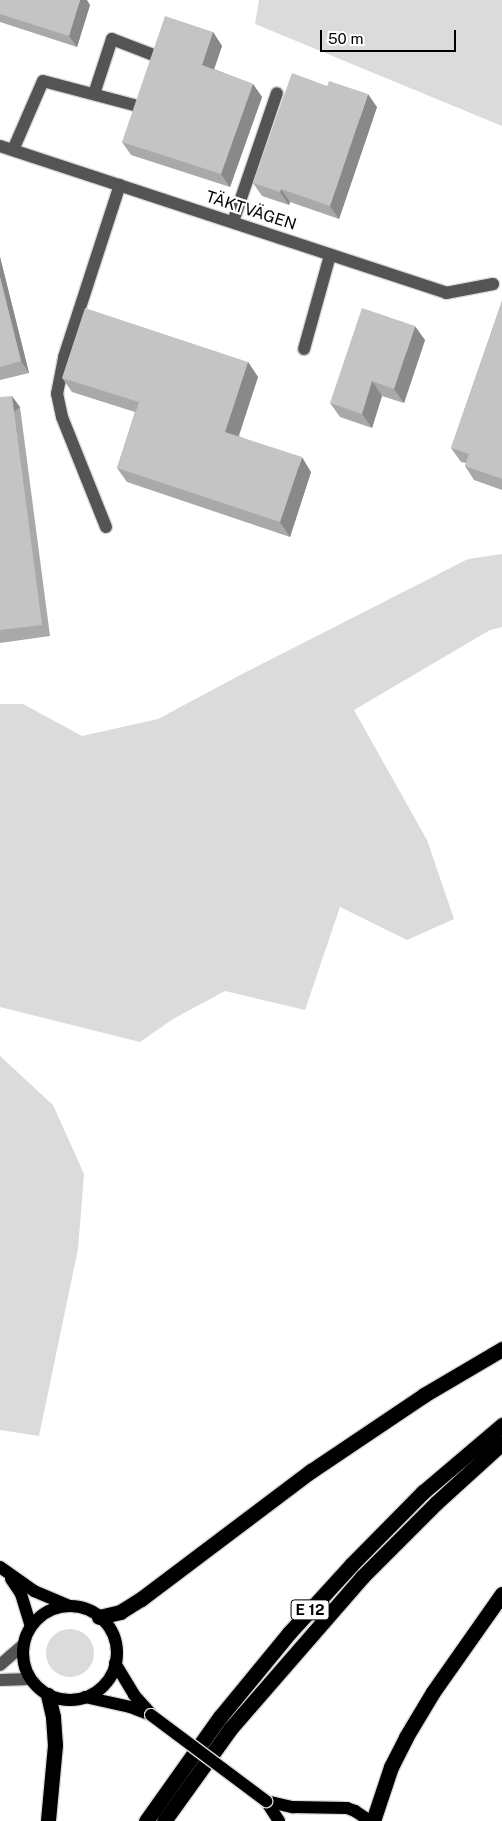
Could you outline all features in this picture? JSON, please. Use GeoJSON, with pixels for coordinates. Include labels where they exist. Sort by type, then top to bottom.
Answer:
{"type":"FeatureCollection","features":[{"type":"Feature","properties":{"kind":"highway"},"geometry":{"type":"LineString","coordinates":[[99,1617],[120,1612],[141,1599],[311,1471],[424,1395],[502,1349]]}},
{"type":"Feature","properties":{"kind":"highway","name":"E 12"},"geometry":{"type":"LineString","coordinates":[[146,1821],[220,1717],[289,1633],[352,1564],[423,1492],[502,1425]]}},
{"type":"Feature","properties":{"kind":"highway","name":"E 12"},"geometry":{"type":"LineString","coordinates":[[164,1821],[230,1729],[355,1584],[436,1503],[502,1444]]}},
{"type":"Feature","properties":{"kind":"highway"},"geometry":{"type":"LineString","coordinates":[[372,1821],[392,1767],[406,1737],[433,1692],[502,1594]]}},
{"type":"Feature","properties":{"kind":"highway"},"geometry":{"type":"LineString","coordinates":[[48,1695],[53,1718],[55,1745],[48,1821]]}},
{"type":"Feature","properties":{"kind":"main road"},"geometry":{"type":"LineString","coordinates":[[2,1569],[34,1591],[69,1606],[85,1609],[99,1617],[109,1628],[115,1641],[115,1663],[107,1682],[97,1691],[86,1697]]}},
{"type":"Feature","properties":{"kind":"main road"},"geometry":{"type":"LineString","coordinates":[[2,1569],[21,1594],[32,1626]]}},
{"type":"Feature","properties":{"kind":"main road"},"geometry":{"type":"LineString","coordinates":[[69,1606],[48,1612],[32,1626],[24,1644],[24,1662],[30,1679],[48,1695],[63,1700],[86,1697],[130,1706],[151,1715]]}},
{"type":"Feature","properties":{"kind":"main road"},"geometry":{"type":"LineString","coordinates":[[115,1663],[134,1695],[151,1715],[266,1801],[279,1821]]}},
{"type":"Feature","properties":{"kind":"main road"},"geometry":{"type":"LineString","coordinates":[[266,1801],[293,1807],[347,1808],[372,1821]]}},
{"type":"Feature","properties":{"kind":"street"},"geometry":{"type":"LineString","coordinates":[[94,94],[112,39],[151,54]]}},
{"type":"Feature","properties":{"kind":"street"},"geometry":{"type":"LineString","coordinates":[[13,150],[43,81],[134,105]]}},
{"type":"Feature","properties":{"kind":"street"},"geometry":{"type":"LineString","coordinates":[[233,222],[277,93]]}},
{"type":"Feature","properties":{"kind":"street","name":"TÄKTVÄGEN"},"geometry":{"type":"LineString","coordinates":[[0,146],[446,293],[492,284]]}},
{"type":"Feature","properties":{"kind":"street"},"geometry":{"type":"LineString","coordinates":[[106,527],[62,417],[57,394],[64,357],[120,185]]}},
{"type":"Feature","properties":{"kind":"street"},"geometry":{"type":"LineString","coordinates":[[304,349],[330,255]]}},
{"type":"Feature","properties":{"kind":"street"},"geometry":{"type":"LineString","coordinates":[[0,1665],[24,1644]]}},
{"type":"Feature","properties":{"kind":"street"},"geometry":{"type":"LineString","coordinates":[[0,1680],[30,1679]]}},
{"type":"Feature","properties":{"kind":"shaded area"},"geometry":{"type":"Polygon","coordinates":[[[259,0],[502,0],[502,126],[255,24],[259,0]]]}},
{"type":"Feature","properties":{"kind":"shaded area"},"geometry":{"type":"Polygon","coordinates":[[[502,554],[502,627],[490,630],[354,710],[427,840],[454,919],[407,940],[340,907],[305,1010],[225,991],[173,1019],[140,1042],[0,1007],[0,704],[23,704],[82,736],[158,719],[468,559],[502,554]]]}},
{"type":"Feature","properties":{"kind":"shaded area"},"geometry":{"type":"Polygon","coordinates":[[[0,1056],[53,1105],[84,1174],[78,1249],[39,1436],[0,1430],[0,1056]]]}},
{"type":"Feature","properties":{"kind":"shaded area"},"geometry":{"type":"Polygon","coordinates":[[[65,1629],[75,1629],[87,1636],[94,1648],[94,1658],[87,1670],[75,1677],[65,1677],[57,1673],[50,1666],[46,1658],[46,1648],[50,1640],[57,1633],[65,1629]]]}},
{"type":"Feature","properties":{"kind":"building"},"geometry":{"type":"Polygon","coordinates":[[[0,0],[80,0],[69,36],[0,14],[0,0]]]}},
{"type":"Feature","properties":{"kind":"building"},"geometry":{"type":"Polygon","coordinates":[[[165,16],[213,32],[202,65],[253,84],[221,174],[122,142],[165,16]]]}},
{"type":"Feature","properties":{"kind":"building"},"geometry":{"type":"Polygon","coordinates":[[[292,73],[327,86],[329,81],[368,94],[330,206],[281,189],[280,192],[253,183],[292,73]]]}},
{"type":"Feature","properties":{"kind":"building"},"geometry":{"type":"Polygon","coordinates":[[[0,277],[21,361],[0,367],[0,277]]]}},
{"type":"Feature","properties":{"kind":"building"},"geometry":{"type":"Polygon","coordinates":[[[502,301],[502,479],[465,466],[469,454],[451,448],[502,301]]]}},
{"type":"Feature","properties":{"kind":"building"},"geometry":{"type":"Polygon","coordinates":[[[85,308],[248,362],[225,432],[302,457],[280,522],[117,468],[139,402],[62,378],[85,308]]]}},
{"type":"Feature","properties":{"kind":"building"},"geometry":{"type":"Polygon","coordinates":[[[362,308],[415,326],[394,389],[372,381],[362,414],[330,403],[362,308]]]}},
{"type":"Feature","properties":{"kind":"building"},"geometry":{"type":"Polygon","coordinates":[[[12,396],[42,625],[0,630],[0,397],[12,396]]]}}]}
